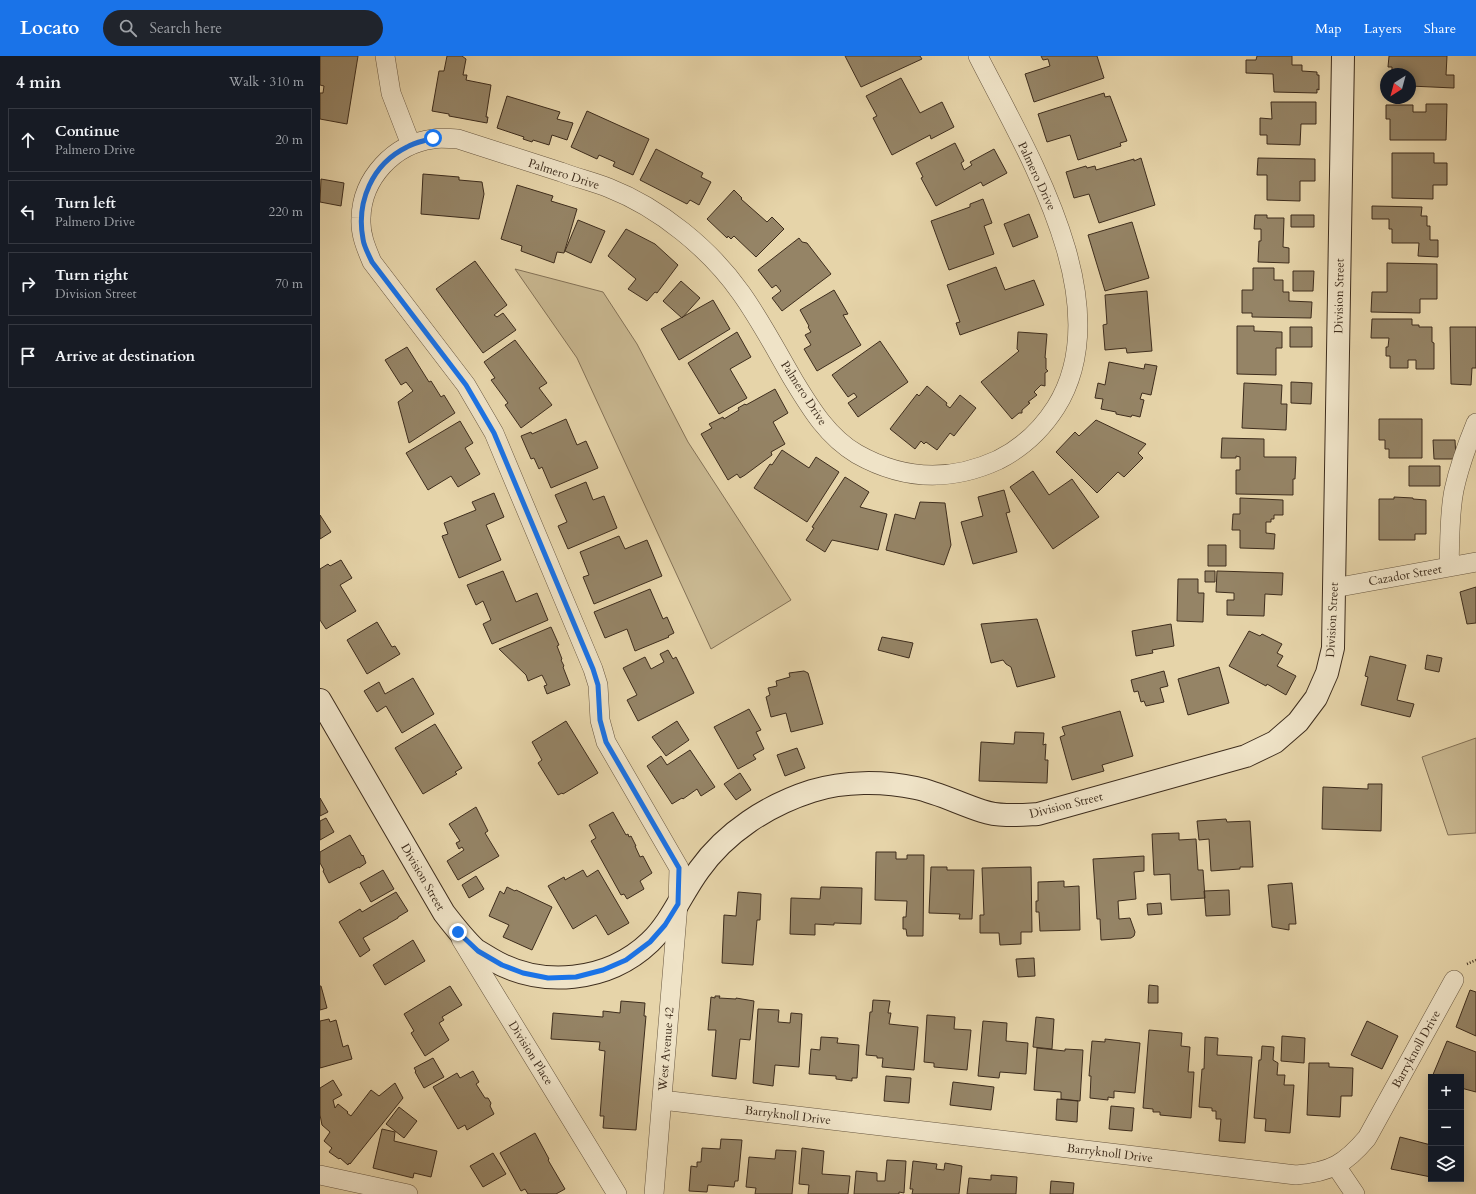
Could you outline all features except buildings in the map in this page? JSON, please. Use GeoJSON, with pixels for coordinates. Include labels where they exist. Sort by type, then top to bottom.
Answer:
{"type":"FeatureCollection","features":[{"type":"Feature","properties":{"kind":"street"},"geometry":{"type":"LineString","coordinates":[[385,56],[391,93],[411,145]]}},
{"type":"Feature","properties":{"kind":"street","name":"Palmero Drive"},"geometry":{"type":"LineString","coordinates":[[678,904],[679,868],[606,742],[600,720],[598,685],[593,669],[494,433],[466,385],[372,262],[363,241],[361,218],[364,197],[374,176],[389,158],[411,145],[433,138],[458,139],[611,189],[653,210],[687,235],[714,260],[741,293],[816,416],[832,435],[854,452],[884,467],[916,475],[949,475],[981,468],[1008,455],[1029,440],[1048,420],[1064,394],[1075,365],[1079,335],[1076,295],[1067,251],[1055,214],[1039,176],[978,56]]}},
{"type":"Feature","properties":{"kind":"street","name":"Division Street"},"geometry":{"type":"LineString","coordinates":[[320,700],[444,913],[458,932],[478,951],[502,965],[523,973],[548,978],[576,977],[603,970],[626,960],[650,942],[665,925],[699,869],[721,844],[749,821],[782,802],[813,791],[846,784],[880,783],[917,788],[953,799],[983,811],[1009,816],[1038,814],[1246,756],[1275,742],[1298,722],[1316,698],[1327,673],[1333,648],[1343,56]]}},
{"type":"Feature","properties":{"kind":"street"},"geometry":{"type":"LineString","coordinates":[[1449,567],[1450,524],[1454,492],[1462,458],[1476,423]]}},
{"type":"Feature","properties":{"kind":"street","name":"Cazador Street"},"geometry":{"type":"LineString","coordinates":[[1334,588],[1476,562]]}},
{"type":"Feature","properties":{"kind":"street","name":"West Avenue 42"},"geometry":{"type":"LineString","coordinates":[[654,1194],[678,904]]}},
{"type":"Feature","properties":{"kind":"street","name":"Division Place"},"geometry":{"type":"LineString","coordinates":[[444,913],[617,1194]]}},
{"type":"Feature","properties":{"kind":"street","name":"Barryknoll Drive"},"geometry":{"type":"LineString","coordinates":[[662,1100],[1296,1176],[1314,1174],[1336,1166],[1354,1154],[1367,1138],[1454,980]]}},
{"type":"Feature","properties":{"kind":"street"},"geometry":{"type":"LineString","coordinates":[[1336,1166],[1355,1194]]}},
{"type":"Feature","properties":{"kind":"street"},"geometry":{"type":"LineString","coordinates":[[320,1174],[365,1189],[408,1194]]}},
{"type":"Feature","properties":{"kind":"shaded area"},"geometry":{"type":"Polygon","coordinates":[[[515,269],[603,292],[637,344],[688,442],[791,600],[711,649],[577,358],[515,269]]]}},
{"type":"Feature","properties":{"kind":"shaded area"},"geometry":{"type":"Polygon","coordinates":[[[1476,738],[1476,833],[1448,835],[1422,757],[1476,738]]]}},
{"type":"Feature","properties":{"kind":"route"},"geometry":{"type":"LineString","coordinates":[[433,138],[406,147],[389,158],[374,176],[364,197],[361,218],[363,241],[372,262],[449,361],[466,385],[494,433],[593,669],[598,685],[600,720],[606,742],[679,868],[678,904],[665,925],[650,942],[626,960],[603,970],[576,977],[548,978],[523,973],[502,965],[478,951],[458,932]]}}]}
